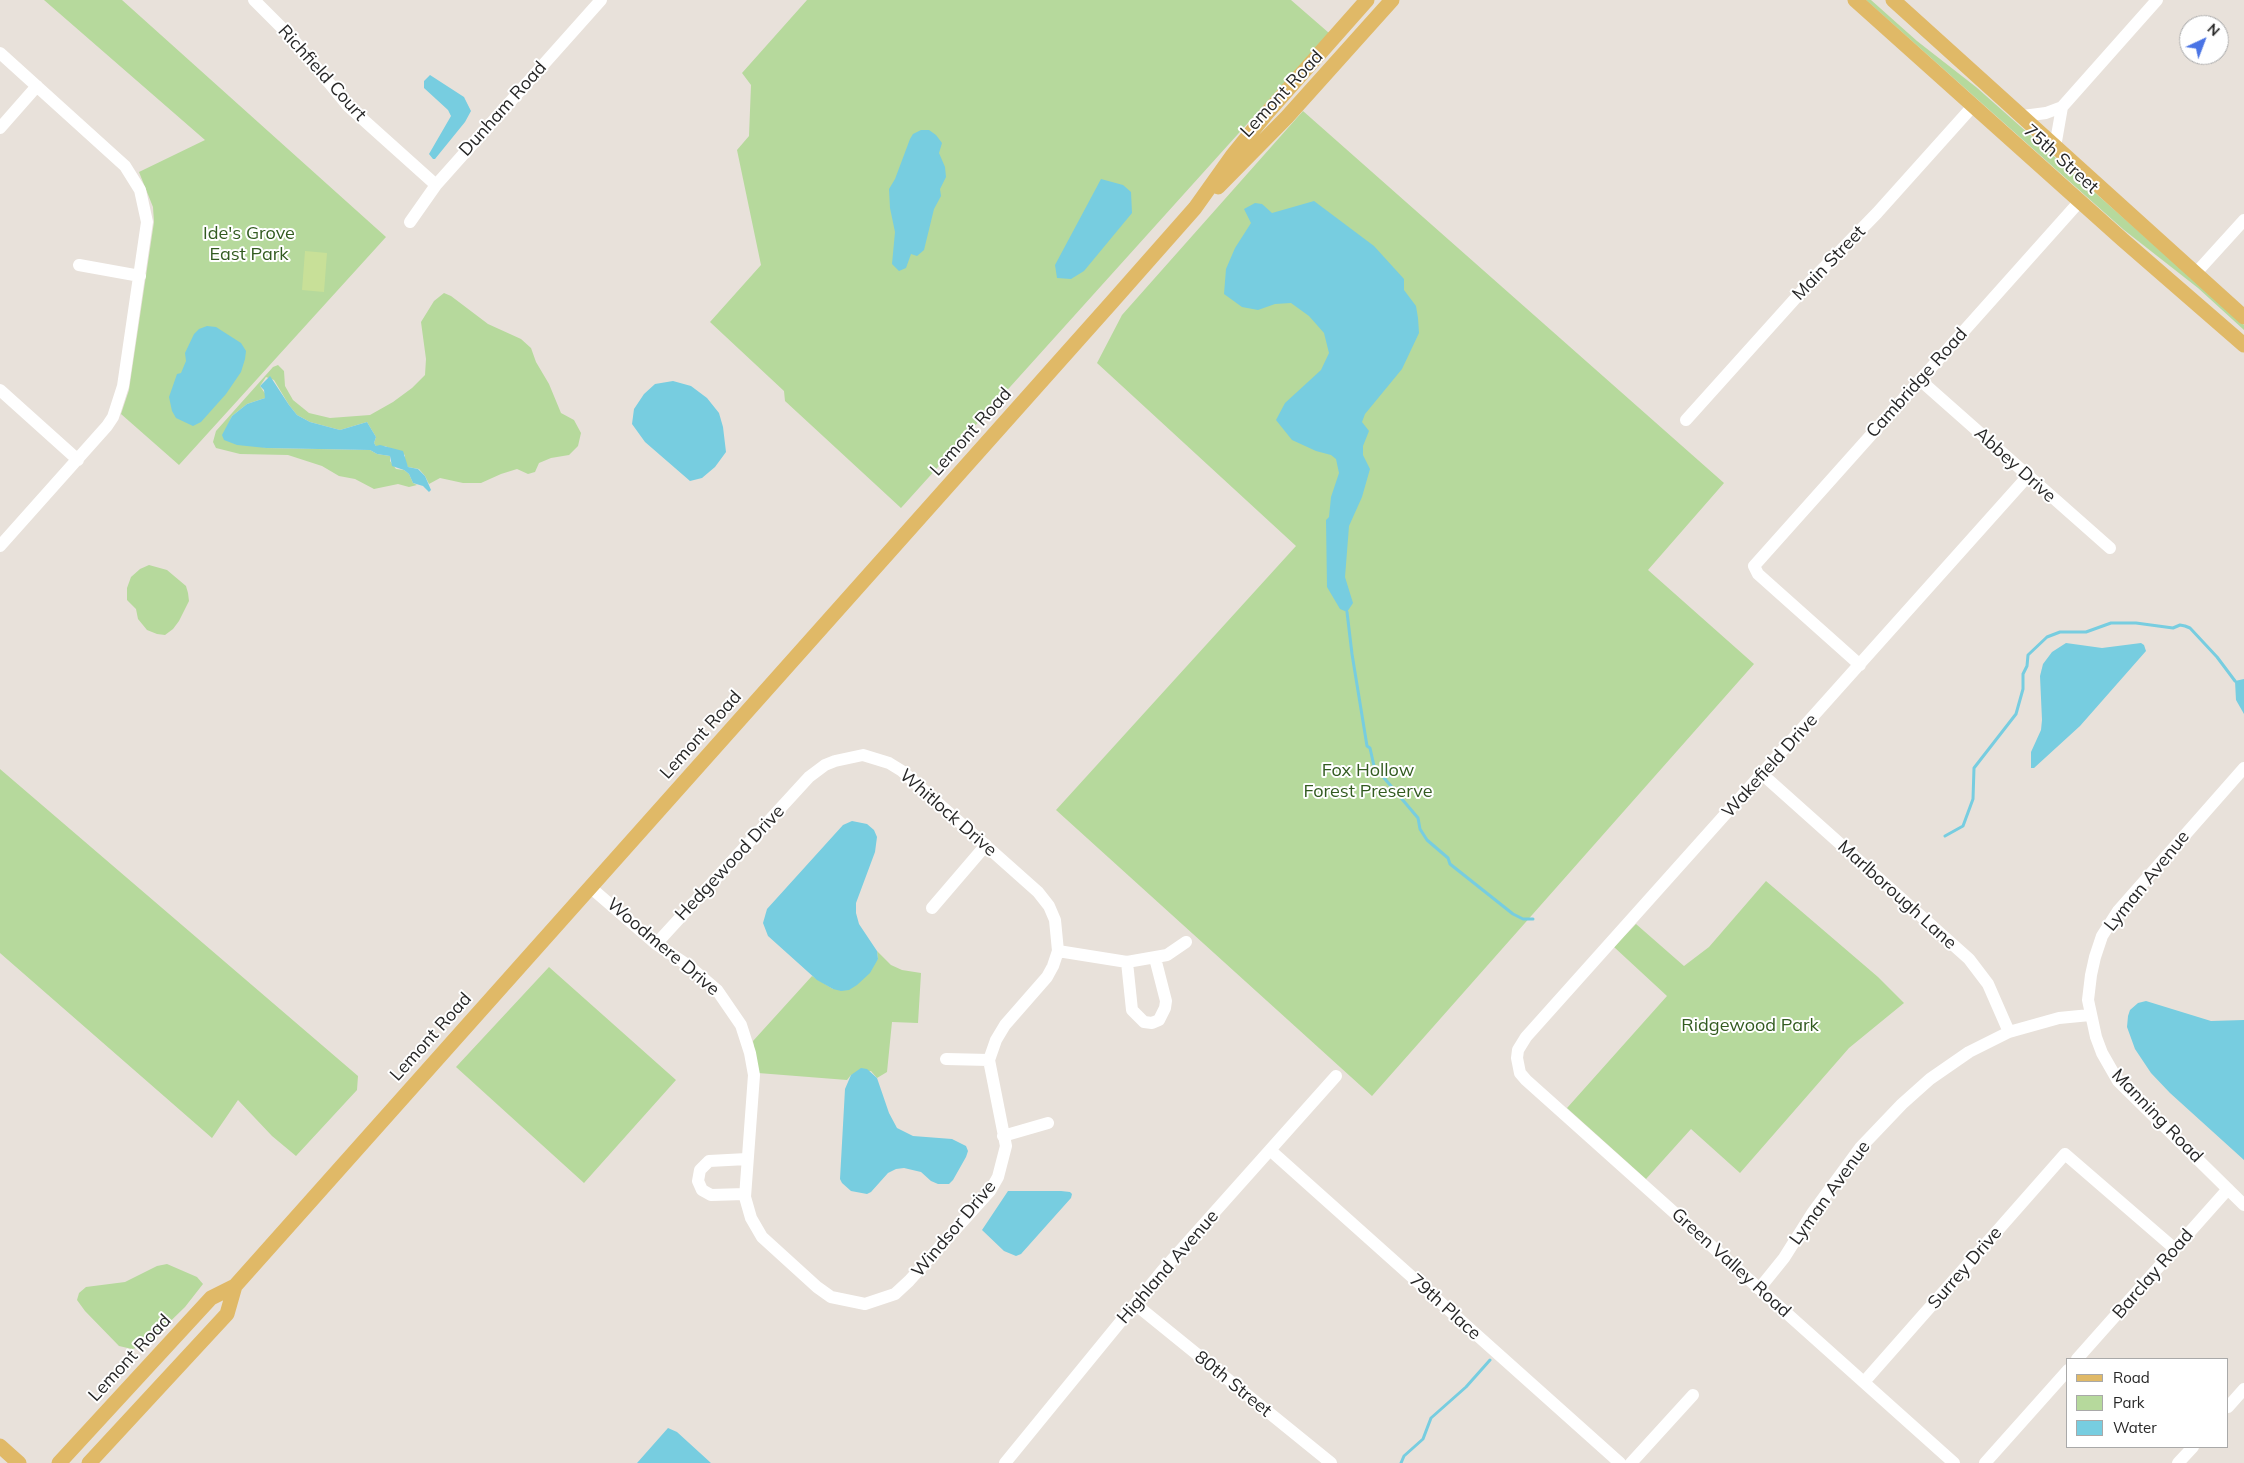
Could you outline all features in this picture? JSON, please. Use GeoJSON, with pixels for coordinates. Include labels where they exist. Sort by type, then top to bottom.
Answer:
{"type":"FeatureCollection","features":[{"type":"Feature","properties":{"kind":"main road","name":"Lemont Road"},"geometry":{"type":"LineString","coordinates":[[59,1463],[211,1298],[235,1286],[1195,208],[1255,128],[1367,0]]}},
{"type":"Feature","properties":{"kind":"main road","name":"Lemont Road"},"geometry":{"type":"LineString","coordinates":[[1195,208],[1240,166],[1280,124],[1392,0]]}},
{"type":"Feature","properties":{"kind":"main road","name":"75th Street"},"geometry":{"type":"LineString","coordinates":[[1855,0],[2080,201],[2242,342]]}},
{"type":"Feature","properties":{"kind":"main road","name":"75th Street"},"geometry":{"type":"LineString","coordinates":[[1893,0],[2244,317]]}},
{"type":"Feature","properties":{"kind":"main road","name":"Lemont Road"},"geometry":{"type":"LineString","coordinates":[[89,1463],[227,1314],[235,1286]]}},
{"type":"Feature","properties":{"kind":"main road"},"geometry":{"type":"LineString","coordinates":[[0,1446],[19,1463]]}},
{"type":"Feature","properties":{"kind":"street","name":"Richfield Court"},"geometry":{"type":"LineString","coordinates":[[254,0],[293,39],[348,106],[436,185]]}},
{"type":"Feature","properties":{"kind":"street","name":"Dunham Road"},"geometry":{"type":"LineString","coordinates":[[410,222],[436,185],[601,0]]}},
{"type":"Feature","properties":{"kind":"street"},"geometry":{"type":"LineString","coordinates":[[2023,116],[2046,113],[2062,106],[2156,0]]}},
{"type":"Feature","properties":{"kind":"street"},"geometry":{"type":"LineString","coordinates":[[0,53],[117,158],[133,177],[142,197],[147,222],[140,276],[117,408],[107,426],[0,546]]}},
{"type":"Feature","properties":{"kind":"street"},"geometry":{"type":"LineString","coordinates":[[0,128],[37,86]]}},
{"type":"Feature","properties":{"kind":"street","name":"Main Street"},"geometry":{"type":"LineString","coordinates":[[1686,420],[1811,281],[1877,213],[1973,106]]}},
{"type":"Feature","properties":{"kind":"street"},"geometry":{"type":"LineString","coordinates":[[2055,147],[2062,106]]}},
{"type":"Feature","properties":{"kind":"street","name":"Cambridge Road"},"geometry":{"type":"LineString","coordinates":[[1860,664],[1758,574],[1754,566],[2080,201]]}},
{"type":"Feature","properties":{"kind":"street"},"geometry":{"type":"LineString","coordinates":[[2195,274],[2244,220]]}},
{"type":"Feature","properties":{"kind":"street"},"geometry":{"type":"LineString","coordinates":[[79,265],[140,276]]}},
{"type":"Feature","properties":{"kind":"street","name":"Abbey Drive"},"geometry":{"type":"LineString","coordinates":[[1920,380],[2110,548]]}},
{"type":"Feature","properties":{"kind":"street"},"geometry":{"type":"LineString","coordinates":[[0,390],[78,460]]}},
{"type":"Feature","properties":{"kind":"street","name":"Wakefield Drive"},"geometry":{"type":"LineString","coordinates":[[1516,1058],[1518,1050],[1526,1037],[2028,476]]}},
{"type":"Feature","properties":{"kind":"street","name":"Whitlock Drive"},"geometry":{"type":"LineString","coordinates":[[804,782],[817,770],[835,761],[863,755],[883,761],[902,771],[1038,892],[1055,920],[1058,951]]}},
{"type":"Feature","properties":{"kind":"street","name":"Lyman Avenue"},"geometry":{"type":"LineString","coordinates":[[1759,1289],[1784,1258],[1837,1177],[1860,1148],[1930,1078],[1956,1060],[2009,1032],[2059,1018],[2090,1015],[2088,1000],[2090,975],[2095,956],[2107,927],[2118,911],[2244,768]]}},
{"type":"Feature","properties":{"kind":"street","name":"Marlborough Lane"},"geometry":{"type":"LineString","coordinates":[[1762,774],[1969,959],[1988,984],[2009,1032]]}},
{"type":"Feature","properties":{"kind":"street","name":"Hedgewood Drive"},"geometry":{"type":"LineString","coordinates":[[656,944],[804,782]]}},
{"type":"Feature","properties":{"kind":"street"},"geometry":{"type":"LineString","coordinates":[[932,908],[986,845]]}},
{"type":"Feature","properties":{"kind":"street","name":"Woodmere Drive"},"geometry":{"type":"LineString","coordinates":[[590,887],[656,944],[689,966],[717,990],[741,1025],[754,1075],[747,1159],[746,1207],[762,1237],[787,1260]]}},
{"type":"Feature","properties":{"kind":"street"},"geometry":{"type":"LineString","coordinates":[[946,1059],[989,1060],[999,1034],[1047,977],[1058,951],[1127,962],[1167,955],[1186,942]]}},
{"type":"Feature","properties":{"kind":"street"},"geometry":{"type":"LineString","coordinates":[[1127,962],[1132,1010],[1144,1022],[1152,1023],[1159,1020],[1166,1001],[1155,958]]}},
{"type":"Feature","properties":{"kind":"street","name":"Manning Road"},"geometry":{"type":"LineString","coordinates":[[2090,1015],[2102,1053],[2118,1080],[2244,1205]]}},
{"type":"Feature","properties":{"kind":"street","name":"Green Valley Road"},"geometry":{"type":"LineString","coordinates":[[1516,1058],[1520,1073],[1526,1080],[1954,1463]]}},
{"type":"Feature","properties":{"kind":"street","name":"Windsor Drive"},"geometry":{"type":"LineString","coordinates":[[787,1260],[817,1287],[838,1299],[865,1304],[894,1294],[910,1281],[990,1191],[1001,1168],[1006,1146],[989,1060]]}},
{"type":"Feature","properties":{"kind":"street","name":"Highland Avenue"},"geometry":{"type":"LineString","coordinates":[[1005,1463],[1135,1304],[1336,1076]]}},
{"type":"Feature","properties":{"kind":"street"},"geometry":{"type":"LineString","coordinates":[[1004,1136],[1048,1123]]}},
{"type":"Feature","properties":{"kind":"street","name":"79th Place"},"geometry":{"type":"LineString","coordinates":[[1270,1150],[1620,1463]]}},
{"type":"Feature","properties":{"kind":"street","name":"Surrey Drive"},"geometry":{"type":"LineString","coordinates":[[1864,1382],[2065,1154],[2175,1249]]}},
{"type":"Feature","properties":{"kind":"street"},"geometry":{"type":"LineString","coordinates":[[745,1194],[711,1195],[702,1190],[698,1182],[700,1170],[709,1161],[747,1159]]}},
{"type":"Feature","properties":{"kind":"street","name":"Barclay Road"},"geometry":{"type":"LineString","coordinates":[[2079,1358],[2228,1189]]}},
{"type":"Feature","properties":{"kind":"street","name":"80th Street"},"geometry":{"type":"LineString","coordinates":[[1135,1304],[1331,1463]]}},
{"type":"Feature","properties":{"kind":"street"},"geometry":{"type":"LineString","coordinates":[[1985,1463],[2066,1372]]}},
{"type":"Feature","properties":{"kind":"street"},"geometry":{"type":"LineString","coordinates":[[2229,1406],[2244,1389]]}},
{"type":"Feature","properties":{"kind":"street"},"geometry":{"type":"LineString","coordinates":[[1632,1463],[1693,1394]]}},
{"type":"Feature","properties":{"kind":"street"},"geometry":{"type":"LineString","coordinates":[[2178,1463],[2192,1448]]}},
{"type":"Feature","properties":{"kind":"green space","name":"Ide's Grove East Park"},"geometry":{"type":"Polygon","coordinates":[[[44,0],[122,0],[386,237],[179,465],[121,414],[129,390],[154,222],[153,207],[139,172],[205,140],[44,0]]]}},
{"type":"Feature","properties":{"kind":"green space"},"geometry":{"type":"Polygon","coordinates":[[[807,0],[1291,0],[1329,33],[901,508],[785,401],[784,391],[710,322],[761,265],[737,150],[749,136],[751,85],[742,73],[807,0]]]}},
{"type":"Feature","properties":{"kind":"green space"},"geometry":{"type":"Polygon","coordinates":[[[1866,0],[1871,0],[1917,41],[1976,87],[2244,325],[2244,330],[2198,288],[2124,230],[1866,0]]]}},
{"type":"Feature","properties":{"kind":"green space","name":"Fox Hollow Forest Preserve"},"geometry":{"type":"Polygon","coordinates":[[[1303,111],[1724,483],[1648,570],[1754,664],[1372,1096],[1056,810],[1296,546],[1097,363],[1122,315],[1303,111]]]}},
{"type":"Feature","properties":{"kind":"green space"},"geometry":{"type":"Polygon","coordinates":[[[305,251],[327,253],[324,292],[302,290],[305,251]]]}},
{"type":"Feature","properties":{"kind":"green space"},"geometry":{"type":"Polygon","coordinates":[[[444,293],[451,296],[488,324],[521,339],[531,348],[561,413],[574,420],[581,433],[578,446],[569,455],[551,458],[539,463],[535,472],[528,474],[517,469],[481,483],[463,483],[440,478],[429,484],[419,469],[408,467],[405,462],[405,455],[385,446],[376,446],[374,443],[376,437],[367,422],[340,430],[310,422],[297,415],[274,380],[266,377],[260,386],[266,395],[265,398],[247,404],[232,416],[223,435],[266,448],[370,450],[377,454],[390,456],[390,461],[396,469],[404,470],[409,474],[413,483],[417,485],[409,487],[398,484],[374,489],[355,479],[339,476],[322,466],[288,455],[240,454],[216,448],[213,442],[216,431],[273,367],[278,365],[284,371],[285,386],[293,400],[309,413],[330,418],[370,415],[393,402],[412,388],[425,375],[426,359],[421,322],[434,301],[444,293]]]}},
{"type":"Feature","properties":{"kind":"green space"},"geometry":{"type":"Polygon","coordinates":[[[149,565],[167,570],[186,586],[188,593],[189,601],[179,621],[165,635],[147,630],[138,619],[136,609],[127,600],[127,588],[131,577],[140,569],[149,565]]]}},
{"type":"Feature","properties":{"kind":"green space"},"geometry":{"type":"Polygon","coordinates":[[[0,769],[358,1076],[357,1090],[296,1156],[272,1136],[238,1100],[212,1138],[0,953],[0,769]]]}},
{"type":"Feature","properties":{"kind":"green space","name":"Ridgewood Park"},"geometry":{"type":"Polygon","coordinates":[[[1766,881],[1878,977],[1904,1003],[1849,1048],[1740,1173],[1691,1129],[1646,1179],[1567,1108],[1667,996],[1614,947],[1636,924],[1684,966],[1709,947],[1766,881]]]}},
{"type":"Feature","properties":{"kind":"green space"},"geometry":{"type":"Polygon","coordinates":[[[877,951],[891,965],[902,970],[921,973],[918,1023],[892,1022],[887,1072],[877,1078],[871,1071],[851,1075],[847,1080],[758,1073],[753,1041],[812,976],[833,989],[878,959],[877,951]]]}},
{"type":"Feature","properties":{"kind":"green space"},"geometry":{"type":"Polygon","coordinates":[[[549,967],[676,1080],[584,1183],[456,1067],[549,967]]]}},
{"type":"Feature","properties":{"kind":"green space"},"geometry":{"type":"Polygon","coordinates":[[[167,1264],[197,1277],[203,1284],[185,1307],[145,1346],[132,1349],[119,1346],[85,1311],[77,1300],[79,1293],[86,1287],[125,1282],[157,1266],[167,1264]]]}},
{"type":"Feature","properties":{"kind":"water"},"geometry":{"type":"Polygon","coordinates":[[[430,75],[464,97],[471,111],[465,122],[435,159],[429,154],[451,116],[448,110],[424,88],[424,81],[430,75]]]}},
{"type":"Feature","properties":{"kind":"water"},"geometry":{"type":"Polygon","coordinates":[[[921,130],[929,130],[942,143],[939,153],[945,167],[946,177],[940,189],[941,196],[934,209],[924,250],[917,256],[911,254],[906,268],[899,271],[892,264],[895,232],[890,208],[889,189],[895,179],[910,139],[913,134],[921,130]]]}},
{"type":"Feature","properties":{"kind":"water"},"geometry":{"type":"Polygon","coordinates":[[[1101,179],[1123,185],[1131,192],[1132,213],[1084,271],[1071,279],[1057,278],[1055,265],[1101,179]]]}},
{"type":"Feature","properties":{"kind":"water"},"geometry":{"type":"Polygon","coordinates":[[[1314,201],[1374,246],[1404,279],[1404,290],[1416,306],[1418,318],[1419,333],[1402,369],[1365,414],[1362,422],[1369,431],[1363,446],[1363,455],[1370,469],[1362,497],[1349,526],[1345,577],[1353,603],[1347,612],[1340,609],[1327,587],[1326,520],[1329,517],[1331,497],[1339,473],[1336,459],[1331,455],[1316,451],[1292,440],[1276,420],[1285,403],[1321,370],[1329,353],[1324,333],[1309,316],[1291,303],[1275,304],[1258,310],[1242,307],[1224,294],[1226,269],[1235,248],[1251,223],[1244,209],[1255,203],[1262,204],[1272,213],[1314,201]]]}},
{"type":"Feature","properties":{"kind":"water"},"geometry":{"type":"Polygon","coordinates":[[[207,326],[216,327],[241,343],[246,351],[245,359],[241,372],[226,394],[201,422],[193,426],[176,418],[172,411],[169,397],[177,374],[181,373],[186,361],[185,353],[194,334],[199,329],[207,326]]]}},
{"type":"Feature","properties":{"kind":"water"},"geometry":{"type":"Polygon","coordinates":[[[270,376],[297,415],[310,422],[340,430],[367,422],[376,437],[374,443],[376,446],[380,445],[403,451],[408,467],[418,469],[425,476],[431,490],[429,492],[423,486],[413,483],[409,474],[392,466],[390,456],[377,454],[370,450],[266,448],[237,445],[224,440],[222,435],[232,416],[247,404],[265,398],[264,390],[260,386],[270,376]]]}},
{"type":"Feature","properties":{"kind":"water"},"geometry":{"type":"Polygon","coordinates":[[[673,381],[691,386],[707,398],[719,413],[723,427],[726,452],[715,467],[702,478],[690,481],[645,442],[632,424],[634,409],[644,394],[655,384],[673,381]]]}},
{"type":"Feature","properties":{"kind":"water"},"geometry":{"type":"Polygon","coordinates":[[[2066,643],[2102,648],[2141,643],[2146,651],[2080,726],[2034,768],[2031,768],[2031,752],[2041,730],[2040,676],[2043,664],[2052,652],[2066,643]]]}},
{"type":"Feature","properties":{"kind":"water"},"geometry":{"type":"Polygon","coordinates":[[[2244,679],[2244,714],[2236,700],[2235,681],[2244,679]]]}},
{"type":"Feature","properties":{"kind":"water"},"geometry":{"type":"Polygon","coordinates":[[[852,821],[867,824],[874,830],[877,837],[875,852],[856,903],[856,913],[859,924],[877,951],[878,959],[870,973],[857,985],[849,990],[841,991],[833,989],[817,980],[768,936],[763,923],[767,909],[843,825],[852,821]]]}},
{"type":"Feature","properties":{"kind":"water"},"geometry":{"type":"Polygon","coordinates":[[[2146,1001],[2211,1021],[2244,1020],[2244,1160],[2170,1093],[2151,1073],[2135,1049],[2127,1027],[2128,1016],[2130,1010],[2138,1003],[2146,1001]]]}},
{"type":"Feature","properties":{"kind":"water"},"geometry":{"type":"Polygon","coordinates":[[[861,1068],[867,1069],[877,1078],[889,1113],[897,1128],[913,1136],[952,1139],[966,1146],[968,1151],[966,1157],[949,1184],[938,1184],[931,1181],[921,1172],[904,1168],[888,1173],[867,1194],[851,1191],[842,1183],[840,1179],[845,1089],[851,1075],[861,1068]]]}},
{"type":"Feature","properties":{"kind":"water"},"geometry":{"type":"Polygon","coordinates":[[[1008,1191],[1061,1191],[1072,1194],[1071,1198],[1021,1254],[1016,1256],[1004,1251],[982,1230],[1008,1191]]]}},
{"type":"Feature","properties":{"kind":"water"},"geometry":{"type":"Polygon","coordinates":[[[668,1428],[677,1432],[711,1463],[637,1463],[668,1428]]]}},
{"type":"Feature","properties":{"kind":"waterway"},"geometry":{"type":"LineString","coordinates":[[1347,612],[1367,746],[1370,748],[1374,766],[1418,818],[1420,829],[1427,840],[1448,858],[1450,864],[1513,914],[1523,919],[1533,919]]}},
{"type":"Feature","properties":{"kind":"waterway"},"geometry":{"type":"LineString","coordinates":[[1945,836],[1963,826],[1973,799],[1974,768],[2016,714],[2023,689],[2023,674],[2027,666],[2028,655],[2047,637],[2060,632],[2086,632],[2111,623],[2136,623],[2173,628],[2180,625],[2185,626],[2190,628],[2217,657],[2235,681]]}},
{"type":"Feature","properties":{"kind":"waterway"},"geometry":{"type":"LineString","coordinates":[[1401,1463],[1404,1456],[1423,1439],[1431,1418],[1466,1387],[1490,1360]]}}]}
